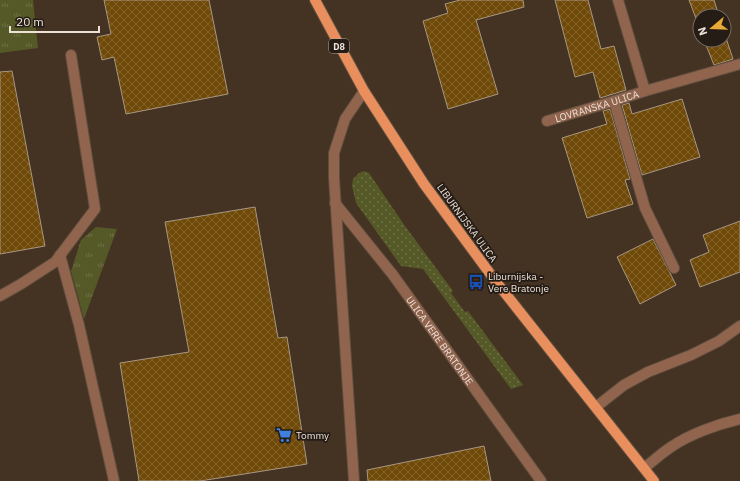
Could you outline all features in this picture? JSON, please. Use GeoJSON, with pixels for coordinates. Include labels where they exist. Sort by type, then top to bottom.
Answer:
{"type":"FeatureCollection","features":[{"type":"Feature","properties":{"kind":"main road","name":"LIBURNIJSKA ULICA"},"geometry":{"type":"LineString","coordinates":[[315,0],[364,91],[424,184],[497,283],[654,481]]}},
{"type":"Feature","properties":{"kind":"street","name":"LOVRANSKA ULICA"},"geometry":{"type":"LineString","coordinates":[[618,0],[645,91]]}},
{"type":"Feature","properties":{"kind":"street"},"geometry":{"type":"LineString","coordinates":[[0,296],[55,262],[95,209],[71,55]]}},
{"type":"Feature","properties":{"kind":"street","name":"LOVRANSKA ULICA"},"geometry":{"type":"LineString","coordinates":[[547,121],[740,64]]}},
{"type":"Feature","properties":{"kind":"street"},"geometry":{"type":"LineString","coordinates":[[354,481],[335,203],[334,153],[345,119],[364,91]]}},
{"type":"Feature","properties":{"kind":"street"},"geometry":{"type":"LineString","coordinates":[[614,101],[645,208],[674,268]]}},
{"type":"Feature","properties":{"kind":"street","name":"ULICA VERE BRATONJE"},"geometry":{"type":"LineString","coordinates":[[335,203],[393,275],[541,481]]}},
{"type":"Feature","properties":{"kind":"street"},"geometry":{"type":"LineString","coordinates":[[60,255],[79,325],[114,481]]}},
{"type":"Feature","properties":{"kind":"street"},"geometry":{"type":"LineString","coordinates":[[596,407],[624,385],[648,372],[690,355],[719,341],[740,326]]}},
{"type":"Feature","properties":{"kind":"street"},"geometry":{"type":"LineString","coordinates":[[644,468],[672,446],[704,430],[740,419]]}},
{"type":"Feature","properties":{"kind":"green space"},"geometry":{"type":"Polygon","coordinates":[[[0,0],[33,0],[38,48],[0,53],[0,0]]]}},
{"type":"Feature","properties":{"kind":"green space"},"geometry":{"type":"Polygon","coordinates":[[[364,171],[369,173],[405,226],[453,291],[451,293],[465,312],[468,311],[523,385],[511,389],[423,269],[401,266],[356,203],[352,186],[353,179],[359,173],[364,171]]]}},
{"type":"Feature","properties":{"kind":"green space"},"geometry":{"type":"Polygon","coordinates":[[[96,227],[117,229],[84,319],[71,271],[81,240],[96,227]]]}},
{"type":"Feature","properties":{"kind":"building"},"geometry":{"type":"Polygon","coordinates":[[[104,0],[209,0],[228,94],[126,114],[114,57],[102,60],[97,37],[111,34],[104,0]]]}},
{"type":"Feature","properties":{"kind":"building"},"geometry":{"type":"Polygon","coordinates":[[[460,0],[523,0],[524,7],[476,20],[498,94],[448,109],[423,21],[448,13],[445,4],[460,0]]]}},
{"type":"Feature","properties":{"kind":"building"},"geometry":{"type":"Polygon","coordinates":[[[555,0],[588,0],[601,49],[614,46],[626,90],[600,98],[593,72],[575,77],[555,0]]]}},
{"type":"Feature","properties":{"kind":"building"},"geometry":{"type":"Polygon","coordinates":[[[689,0],[714,0],[716,8],[692,8],[689,0]]]}},
{"type":"Feature","properties":{"kind":"building"},"geometry":{"type":"Polygon","coordinates":[[[707,48],[729,48],[733,59],[714,65],[707,48]]]}},
{"type":"Feature","properties":{"kind":"building"},"geometry":{"type":"Polygon","coordinates":[[[12,71],[45,246],[0,254],[0,72],[12,71]]]}},
{"type":"Feature","properties":{"kind":"building"},"geometry":{"type":"Polygon","coordinates":[[[682,99],[700,157],[642,175],[622,105],[629,103],[632,114],[682,99]]]}},
{"type":"Feature","properties":{"kind":"building"},"geometry":{"type":"Polygon","coordinates":[[[610,109],[630,179],[625,180],[633,204],[587,218],[562,138],[607,124],[603,111],[610,109]]]}},
{"type":"Feature","properties":{"kind":"building"},"geometry":{"type":"Polygon","coordinates":[[[255,207],[278,338],[287,337],[307,464],[200,481],[139,481],[120,363],[189,352],[165,222],[255,207]]]}},
{"type":"Feature","properties":{"kind":"building"},"geometry":{"type":"Polygon","coordinates":[[[740,221],[740,272],[700,287],[690,260],[709,252],[703,235],[740,221]]]}},
{"type":"Feature","properties":{"kind":"building"},"geometry":{"type":"Polygon","coordinates":[[[653,239],[676,285],[640,304],[617,257],[653,239]]]}},
{"type":"Feature","properties":{"kind":"building"},"geometry":{"type":"Polygon","coordinates":[[[484,446],[491,481],[368,481],[367,470],[484,446]]]}},
{"type":"Feature","properties":{"kind":"place","name":"Liburnijska - Vere Bratonje"},"geometry":{"type":"Point","coordinates":[476,282]}},
{"type":"Feature","properties":{"kind":"place","name":"Tommy"},"geometry":{"type":"Point","coordinates":[284,435]}}]}
